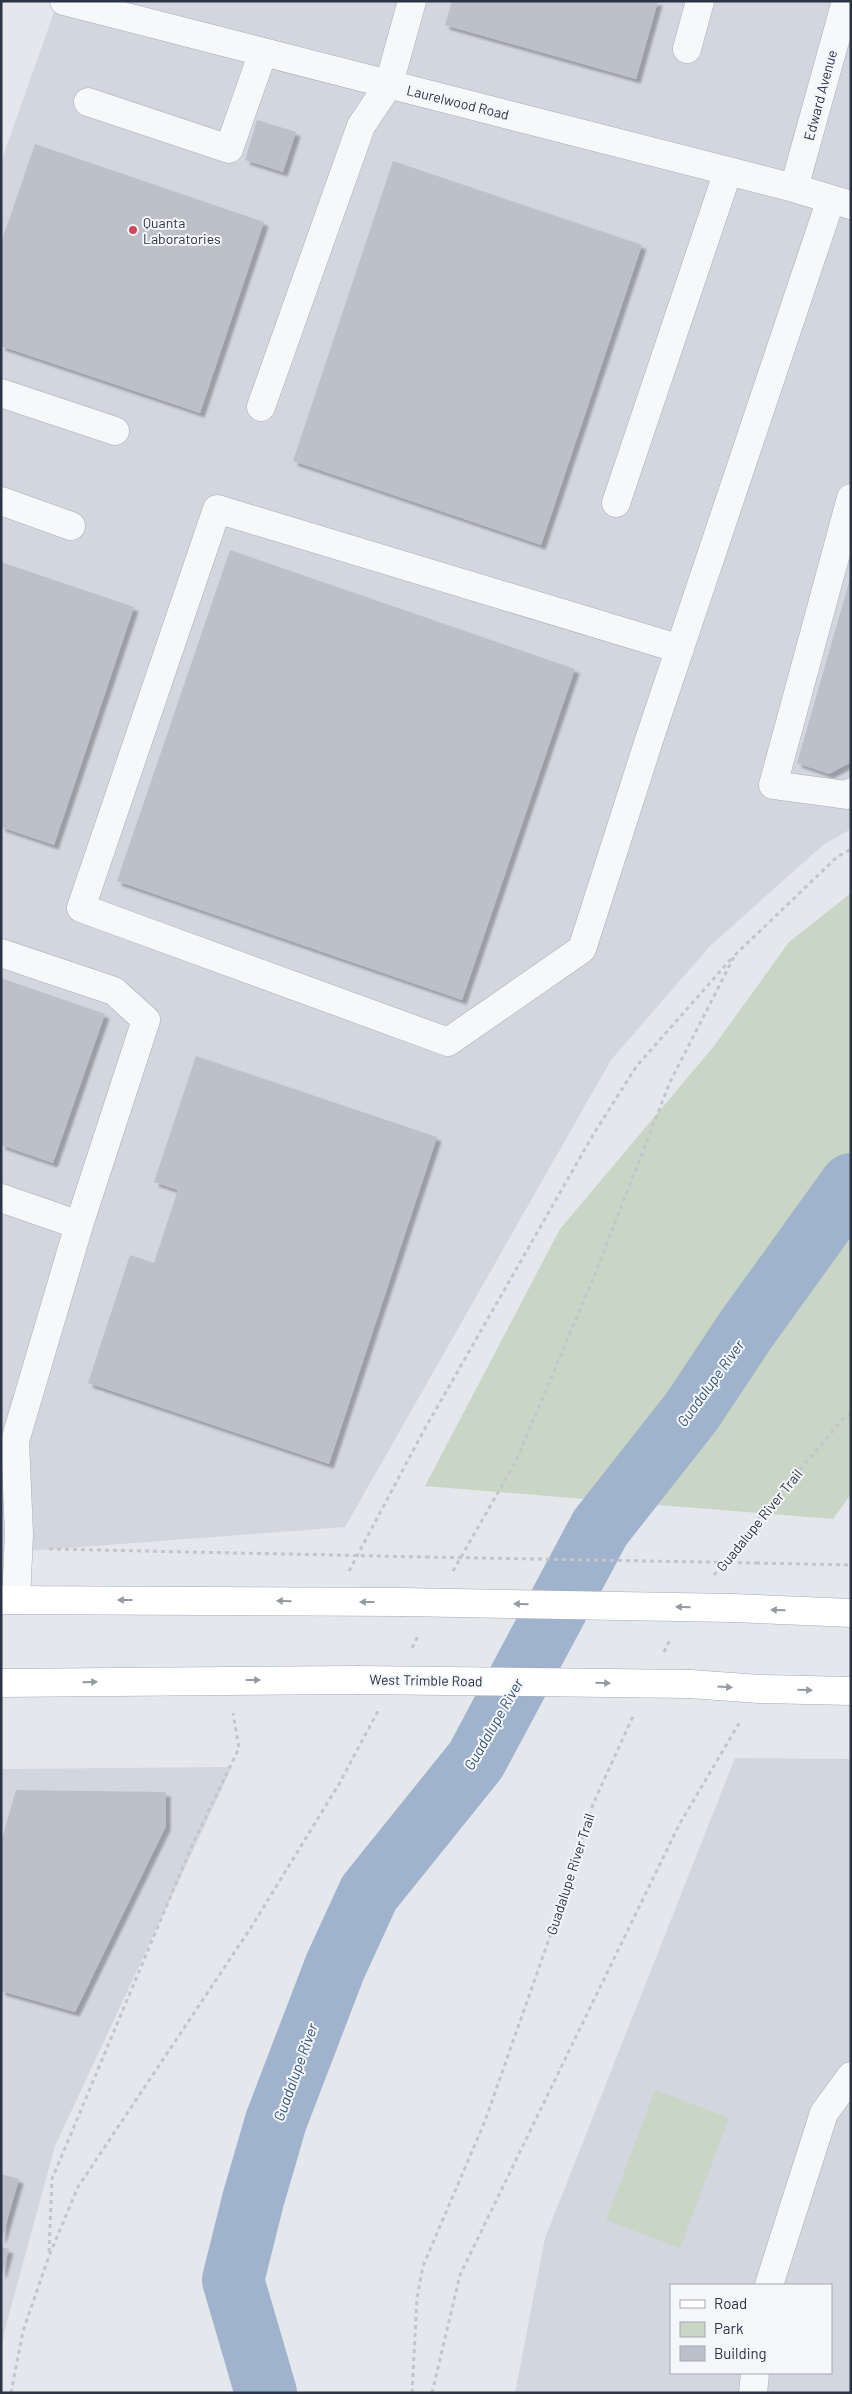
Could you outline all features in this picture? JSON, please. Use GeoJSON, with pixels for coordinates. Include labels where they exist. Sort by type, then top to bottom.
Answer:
{"type":"FeatureCollection","features":[{"type":"Feature","properties":{"kind":"main road"},"geometry":{"type":"LineString","coordinates":[[8,1600],[401,1602],[732,1608],[851,1613]]}},
{"type":"Feature","properties":{"kind":"main road","name":"West Trimble Road"},"geometry":{"type":"LineString","coordinates":[[1,1683],[358,1680],[690,1684],[760,1689],[851,1691]]}},
{"type":"Feature","properties":{"kind":"street","name":"Laurelwood Road"},"geometry":{"type":"LineString","coordinates":[[64,1],[148,12],[263,52],[794,188],[841,202]]}},
{"type":"Feature","properties":{"kind":"street"},"geometry":{"type":"LineString","coordinates":[[261,407],[361,126],[389,84],[412,1]]}},
{"type":"Feature","properties":{"kind":"street"},"geometry":{"type":"LineString","coordinates":[[687,49],[700,1]]}},
{"type":"Feature","properties":{"kind":"street","name":"Edward Avenue"},"geometry":{"type":"LineString","coordinates":[[794,188],[846,13]]}},
{"type":"Feature","properties":{"kind":"street"},"geometry":{"type":"LineString","coordinates":[[88,102],[229,149],[263,52]]}},
{"type":"Feature","properties":{"kind":"street"},"geometry":{"type":"LineString","coordinates":[[616,503],[728,171]]}},
{"type":"Feature","properties":{"kind":"street"},"geometry":{"type":"LineString","coordinates":[[680,649],[217,509],[81,908],[448,1042],[582,949],[680,649],[841,202]]}},
{"type":"Feature","properties":{"kind":"street"},"geometry":{"type":"LineString","coordinates":[[1,393],[115,431]]}},
{"type":"Feature","properties":{"kind":"street"},"geometry":{"type":"LineString","coordinates":[[851,498],[772,785],[847,795],[851,792]]}},
{"type":"Feature","properties":{"kind":"street"},"geometry":{"type":"LineString","coordinates":[[1,501],[71,526]]}},
{"type":"Feature","properties":{"kind":"street"},"geometry":{"type":"LineString","coordinates":[[1,953],[114,990],[146,1020],[79,1225],[15,1441],[19,1534],[8,1600]]}},
{"type":"Feature","properties":{"kind":"street"},"geometry":{"type":"LineString","coordinates":[[1,1198],[79,1225]]}},
{"type":"Feature","properties":{"kind":"street"},"geometry":{"type":"LineString","coordinates":[[769,2284],[824,2113],[851,2076]]}},
{"type":"Feature","properties":{"kind":"street"},"geometry":{"type":"LineString","coordinates":[[753,2393],[755,2374]]}},
{"type":"Feature","properties":{"kind":"path"},"geometry":{"type":"LineString","coordinates":[[333,1602],[423,1432],[593,1135],[636,1066],[735,954],[837,857],[851,849]]}},
{"type":"Feature","properties":{"kind":"path","name":"Guadalupe River Trail"},"geometry":{"type":"LineString","coordinates":[[712,1577],[756,1520],[843,1419],[851,1414]]}},
{"type":"Feature","properties":{"kind":"path"},"geometry":{"type":"LineString","coordinates":[[45,1549],[851,1565]]}},
{"type":"Feature","properties":{"kind":"path"},"geometry":{"type":"LineString","coordinates":[[661,1657],[674,1630]]}},
{"type":"Feature","properties":{"kind":"path"},"geometry":{"type":"LineString","coordinates":[[11,2393],[23,2330],[49,2256],[52,2179],[193,1843],[238,1748],[227,1680]]}},
{"type":"Feature","properties":{"kind":"path"},"geometry":{"type":"LineString","coordinates":[[432,2393],[460,2275],[679,1825],[760,1689]]}},
{"type":"Feature","properties":{"kind":"path","name":"Guadalupe River Trail"},"geometry":{"type":"LineString","coordinates":[[412,2393],[417,2298],[423,2266],[485,2121],[568,1885],[592,1804],[635,1711]]}},
{"type":"Feature","properties":{"kind":"shaded area"},"geometry":{"type":"Polygon","coordinates":[[[58,1],[851,1],[851,829],[823,845],[710,946],[611,1060],[345,1527],[1,1553],[1,162],[58,1]]]}},
{"type":"Feature","properties":{"kind":"shaded area"},"geometry":{"type":"Polygon","coordinates":[[[735,1758],[851,1759],[851,2393],[515,2393],[545,2238],[735,1758]]]}},
{"type":"Feature","properties":{"kind":"shaded area"},"geometry":{"type":"Polygon","coordinates":[[[232,1767],[55,2146],[5,2329],[1,2355],[1,1769],[232,1767]]]}},
{"type":"Feature","properties":{"kind":"green space"},"geometry":{"type":"Polygon","coordinates":[[[851,893],[851,1494],[833,1519],[425,1486],[560,1229],[714,1046],[789,942],[851,893]]]}},
{"type":"Feature","properties":{"kind":"green space"},"geometry":{"type":"Polygon","coordinates":[[[655,2090],[729,2118],[680,2248],[606,2220],[655,2090]]]}},
{"type":"Feature","properties":{"kind":"building"},"geometry":{"type":"Polygon","coordinates":[[[452,1],[658,1],[636,79],[445,25],[452,1]]]}},
{"type":"Feature","properties":{"kind":"building"},"geometry":{"type":"Polygon","coordinates":[[[257,120],[296,132],[283,172],[245,160],[257,120]]]}},
{"type":"Feature","properties":{"kind":"building"},"geometry":{"type":"Polygon","coordinates":[[[35,144],[264,222],[200,413],[1,346],[1,243],[35,144]]]}},
{"type":"Feature","properties":{"kind":"building"},"geometry":{"type":"Polygon","coordinates":[[[393,161],[642,245],[541,545],[293,461],[393,161]]]}},
{"type":"Feature","properties":{"kind":"building"},"geometry":{"type":"Polygon","coordinates":[[[230,550],[575,669],[462,1000],[117,881],[230,550]]]}},
{"type":"Feature","properties":{"kind":"building"},"geometry":{"type":"Polygon","coordinates":[[[1,562],[134,607],[54,845],[1,827],[1,562]]]}},
{"type":"Feature","properties":{"kind":"building"},"geometry":{"type":"Polygon","coordinates":[[[850,579],[851,762],[829,774],[797,763],[850,579]]]}},
{"type":"Feature","properties":{"kind":"building"},"geometry":{"type":"Polygon","coordinates":[[[1,978],[105,1014],[53,1163],[1,1145],[1,978]]]}},
{"type":"Feature","properties":{"kind":"building"},"geometry":{"type":"Polygon","coordinates":[[[196,1056],[437,1137],[329,1464],[88,1383],[130,1255],[154,1263],[178,1190],[154,1182],[196,1056]]]}},
{"type":"Feature","properties":{"kind":"building"},"geometry":{"type":"Polygon","coordinates":[[[16,1790],[166,1792],[166,1826],[75,2012],[1,1991],[1,1842],[16,1790]]]}},
{"type":"Feature","properties":{"kind":"building"},"geometry":{"type":"Polygon","coordinates":[[[1,2174],[19,2179],[2,2238],[1,2238],[1,2174]]]}},
{"type":"Feature","properties":{"kind":"building"},"geometry":{"type":"Polygon","coordinates":[[[1,2247],[9,2249],[2,2274],[1,2273],[1,2247]]]}},
{"type":"Feature","properties":{"kind":"waterway","name":"Guadalupe River"},"geometry":{"type":"LineString","coordinates":[[266,2393],[233,2280],[253,2200],[276,2121],[335,1967],[369,1893],[476,1760],[600,1528],[692,1411],[745,1331],[851,1184]]}},
{"type":"Feature","properties":{"kind":"place","name":"Quanta Laboratories"},"geometry":{"type":"Point","coordinates":[133,230]}}]}
